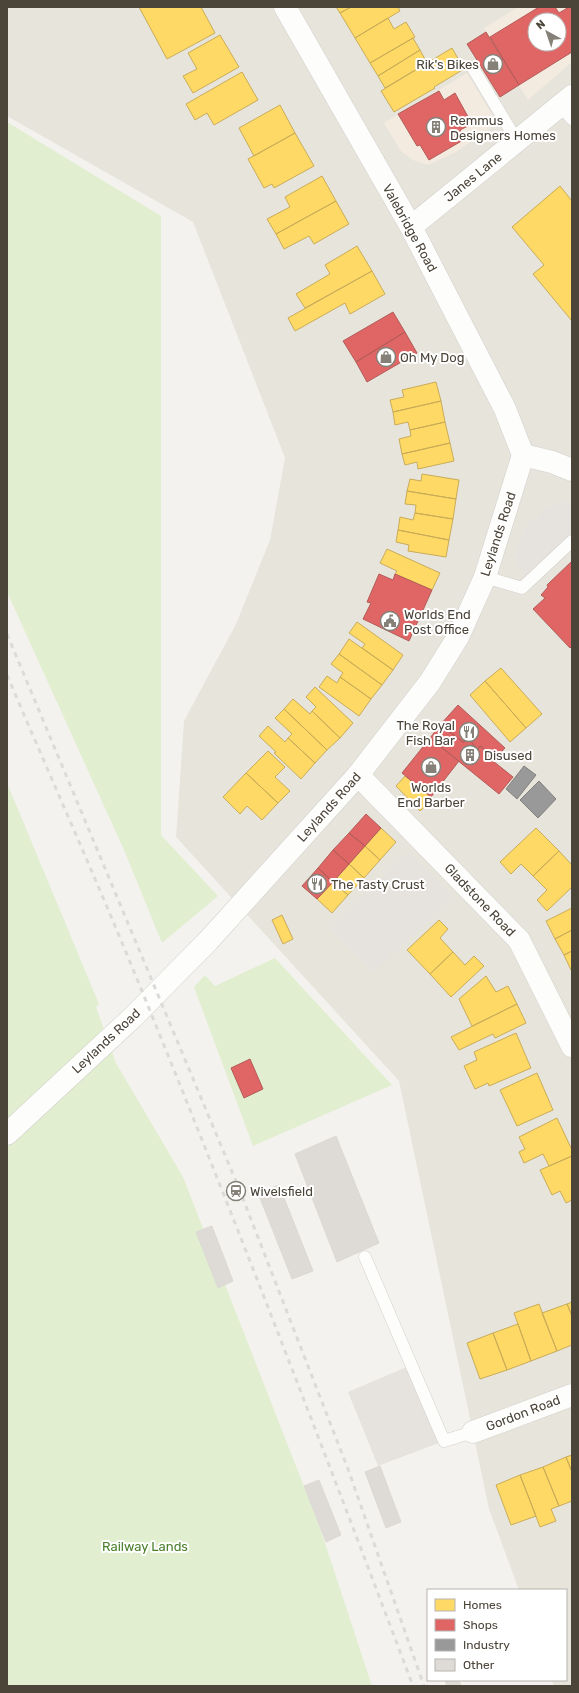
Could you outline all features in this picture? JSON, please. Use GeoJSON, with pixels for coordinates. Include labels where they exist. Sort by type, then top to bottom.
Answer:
{"type":"FeatureCollection","features":[{"type":"Feature","properties":{"kind":"street","name":"Valebridge Road"},"geometry":{"type":"LineString","coordinates":[[285,7],[411,227],[505,409],[523,454]]}},
{"type":"Feature","properties":{"kind":"street","name":"Janes Lane"},"geometry":{"type":"LineString","coordinates":[[411,227],[517,141],[568,107]]}},
{"type":"Feature","properties":{"kind":"street"},"geometry":{"type":"LineString","coordinates":[[523,454],[552,462],[572,470]]}},
{"type":"Feature","properties":{"kind":"street","name":"Leylands Road"},"geometry":{"type":"LineString","coordinates":[[7,1134],[133,1017],[208,941],[358,775],[430,682],[458,637],[485,577],[523,454]]}},
{"type":"Feature","properties":{"kind":"street","name":"Gladstone Road"},"geometry":{"type":"LineString","coordinates":[[358,775],[519,940],[572,1046]]}},
{"type":"Feature","properties":{"kind":"street","name":"Gordon Road"},"geometry":{"type":"LineString","coordinates":[[473,1432],[572,1395]]}},
{"type":"Feature","properties":{"kind":"lane"},"geometry":{"type":"LineString","coordinates":[[474,70],[517,141]]}},
{"type":"Feature","properties":{"kind":"lane"},"geometry":{"type":"LineString","coordinates":[[485,577],[522,588],[572,541]]}},
{"type":"Feature","properties":{"kind":"lane"},"geometry":{"type":"LineString","coordinates":[[365,1257],[444,1441],[473,1432]]}},
{"type":"Feature","properties":{"kind":"shaded area"},"geometry":{"type":"Polygon","coordinates":[[[7,7],[572,7],[572,1686],[554,1686],[552,1681],[567,1681],[567,1589],[519,1589],[489,1509],[399,1081],[176,837],[184,721],[236,624],[270,540],[285,458],[193,222],[7,116],[7,7]]]}},
{"type":"Feature","properties":{"kind":"shaded area"},"geometry":{"type":"Polygon","coordinates":[[[518,7],[572,7],[572,62],[528,100],[484,28],[518,7]]]}},
{"type":"Feature","properties":{"kind":"shaded area"},"geometry":{"type":"Polygon","coordinates":[[[467,73],[497,123],[456,152],[428,165],[413,160],[401,151],[384,123],[467,73]]]}},
{"type":"Feature","properties":{"kind":"shaded area"},"geometry":{"type":"Polygon","coordinates":[[[570,501],[572,502],[572,541],[531,581],[517,566],[515,551],[526,527],[548,507],[570,501]]]}},
{"type":"Feature","properties":{"kind":"shaded area"},"geometry":{"type":"Polygon","coordinates":[[[409,852],[452,897],[374,972],[331,928],[409,852]]]}},
{"type":"Feature","properties":{"kind":"shaded area"},"geometry":{"type":"Polygon","coordinates":[[[411,1365],[444,1441],[378,1466],[348,1392],[411,1365]]]}},
{"type":"Feature","properties":{"kind":"green space"},"geometry":{"type":"Polygon","coordinates":[[[7,122],[161,216],[161,835],[218,896],[162,943],[124,850],[7,592],[7,122]]]}},
{"type":"Feature","properties":{"kind":"green space","name":"Railway Lands"},"geometry":{"type":"Polygon","coordinates":[[[7,783],[99,1004],[96,1007],[116,1063],[183,1177],[319,1525],[372,1686],[7,1686],[7,783]]]}},
{"type":"Feature","properties":{"kind":"green space"},"geometry":{"type":"Polygon","coordinates":[[[275,958],[392,1085],[253,1146],[194,987],[205,975],[215,986],[275,958]]]}},
{"type":"Feature","properties":{"kind":"building: Homes"},"geometry":{"type":"Polygon","coordinates":[[[139,7],[201,7],[215,33],[167,59],[139,7]]]}},
{"type":"Feature","properties":{"kind":"building: Homes"},"geometry":{"type":"Polygon","coordinates":[[[336,7],[351,7],[340,13],[336,7]]]}},
{"type":"Feature","properties":{"kind":"building: Homes"},"geometry":{"type":"Polygon","coordinates":[[[351,7],[398,7],[400,11],[355,38],[340,13],[351,7]]]}},
{"type":"Feature","properties":{"kind":"building: Homes"},"geometry":{"type":"Polygon","coordinates":[[[388,18],[394,29],[406,22],[415,37],[370,63],[355,38],[388,18]]]}},
{"type":"Feature","properties":{"kind":"building: Homes"},"geometry":{"type":"Polygon","coordinates":[[[220,35],[239,67],[193,93],[183,76],[197,69],[188,53],[220,35]]]}},
{"type":"Feature","properties":{"kind":"building: Homes"},"geometry":{"type":"Polygon","coordinates":[[[413,38],[420,50],[378,76],[370,63],[413,38]]]}},
{"type":"Feature","properties":{"kind":"building: Homes"},"geometry":{"type":"Polygon","coordinates":[[[452,48],[464,69],[394,112],[381,91],[452,48]]]}},
{"type":"Feature","properties":{"kind":"building: Homes"},"geometry":{"type":"Polygon","coordinates":[[[420,50],[427,63],[385,88],[378,76],[420,50]]]}},
{"type":"Feature","properties":{"kind":"building: Homes"},"geometry":{"type":"Polygon","coordinates":[[[242,72],[258,100],[214,125],[207,113],[195,120],[186,104],[242,72]]]}},
{"type":"Feature","properties":{"kind":"building: Homes"},"geometry":{"type":"Polygon","coordinates":[[[280,105],[295,133],[254,156],[239,128],[280,105]]]}},
{"type":"Feature","properties":{"kind":"building: Homes"},"geometry":{"type":"Polygon","coordinates":[[[295,133],[314,166],[274,188],[272,184],[264,188],[248,159],[295,133]]]}},
{"type":"Feature","properties":{"kind":"building: Homes"},"geometry":{"type":"Polygon","coordinates":[[[322,176],[336,201],[276,234],[267,219],[290,207],[285,197],[322,176]]]}},
{"type":"Feature","properties":{"kind":"building: Homes"},"geometry":{"type":"Polygon","coordinates":[[[560,186],[572,201],[572,321],[533,274],[544,265],[512,227],[560,186]]]}},
{"type":"Feature","properties":{"kind":"building: Homes"},"geometry":{"type":"Polygon","coordinates":[[[336,201],[349,224],[314,244],[309,236],[284,249],[276,234],[336,201]]]}},
{"type":"Feature","properties":{"kind":"building: Homes"},"geometry":{"type":"Polygon","coordinates":[[[357,246],[372,271],[305,308],[296,294],[330,274],[325,265],[357,246]]]}},
{"type":"Feature","properties":{"kind":"building: Homes"},"geometry":{"type":"Polygon","coordinates":[[[372,271],[385,294],[350,314],[345,303],[295,331],[288,318],[372,271]]]}},
{"type":"Feature","properties":{"kind":"building: Homes"},"geometry":{"type":"Polygon","coordinates":[[[436,382],[441,401],[393,412],[390,400],[404,397],[402,390],[436,382]]]}},
{"type":"Feature","properties":{"kind":"building: Homes"},"geometry":{"type":"Polygon","coordinates":[[[441,401],[445,422],[410,430],[408,422],[395,425],[393,412],[441,401]]]}},
{"type":"Feature","properties":{"kind":"building: Homes"},"geometry":{"type":"Polygon","coordinates":[[[445,422],[450,443],[402,454],[399,439],[411,436],[410,430],[445,422]]]}},
{"type":"Feature","properties":{"kind":"building: Homes"},"geometry":{"type":"Polygon","coordinates":[[[450,443],[454,461],[418,469],[417,462],[405,465],[402,454],[450,443]]]}},
{"type":"Feature","properties":{"kind":"building: Homes"},"geometry":{"type":"Polygon","coordinates":[[[422,474],[459,480],[456,499],[407,491],[410,479],[421,481],[422,474]]]}},
{"type":"Feature","properties":{"kind":"building: Homes"},"geometry":{"type":"Polygon","coordinates":[[[407,491],[456,499],[453,519],[415,513],[416,505],[405,504],[407,491]]]}},
{"type":"Feature","properties":{"kind":"building: Homes"},"geometry":{"type":"Polygon","coordinates":[[[415,513],[453,519],[449,540],[398,530],[400,517],[413,520],[415,513]]]}},
{"type":"Feature","properties":{"kind":"building: Homes"},"geometry":{"type":"Polygon","coordinates":[[[398,530],[449,540],[446,557],[408,551],[409,545],[396,542],[398,530]]]}},
{"type":"Feature","properties":{"kind":"building: Homes"},"geometry":{"type":"Polygon","coordinates":[[[387,549],[440,573],[432,590],[395,574],[397,571],[380,563],[387,549]]]}},
{"type":"Feature","properties":{"kind":"building: Homes"},"geometry":{"type":"Polygon","coordinates":[[[357,622],[403,655],[393,670],[362,648],[365,644],[349,633],[357,622]]]}},
{"type":"Feature","properties":{"kind":"building: Homes"},"geometry":{"type":"Polygon","coordinates":[[[349,639],[393,670],[382,685],[339,654],[349,639]]]}},
{"type":"Feature","properties":{"kind":"building: Homes"},"geometry":{"type":"Polygon","coordinates":[[[339,654],[382,685],[371,699],[340,677],[343,673],[331,664],[339,654]]]}},
{"type":"Feature","properties":{"kind":"building: Homes"},"geometry":{"type":"Polygon","coordinates":[[[501,668],[542,714],[526,728],[485,681],[501,668]]]}},
{"type":"Feature","properties":{"kind":"building: Homes"},"geometry":{"type":"Polygon","coordinates":[[[327,676],[337,683],[340,677],[371,699],[359,716],[319,687],[327,676]]]}},
{"type":"Feature","properties":{"kind":"building: Homes"},"geometry":{"type":"Polygon","coordinates":[[[485,681],[526,728],[510,742],[470,695],[485,681]]]}},
{"type":"Feature","properties":{"kind":"building: Homes"},"geometry":{"type":"Polygon","coordinates":[[[315,687],[353,723],[340,738],[312,711],[316,707],[306,697],[315,687]]]}},
{"type":"Feature","properties":{"kind":"building: Homes"},"geometry":{"type":"Polygon","coordinates":[[[293,699],[310,714],[312,711],[340,738],[327,750],[284,709],[293,699]]]}},
{"type":"Feature","properties":{"kind":"building: Homes"},"geometry":{"type":"Polygon","coordinates":[[[284,709],[327,750],[315,763],[288,738],[292,734],[275,718],[284,709]]]}},
{"type":"Feature","properties":{"kind":"building: Homes"},"geometry":{"type":"Polygon","coordinates":[[[268,726],[285,742],[288,738],[315,763],[301,779],[259,736],[268,726]]]}},
{"type":"Feature","properties":{"kind":"building: Homes"},"geometry":{"type":"Polygon","coordinates":[[[268,751],[285,767],[275,777],[290,791],[278,803],[246,773],[268,751]]]}},
{"type":"Feature","properties":{"kind":"building: Homes"},"geometry":{"type":"Polygon","coordinates":[[[246,773],[278,803],[262,820],[247,806],[240,814],[223,797],[246,773]]]}},
{"type":"Feature","properties":{"kind":"building: Homes"},"geometry":{"type":"Polygon","coordinates":[[[405,776],[433,799],[420,811],[396,786],[405,776]]]}},
{"type":"Feature","properties":{"kind":"building: Homes"},"geometry":{"type":"Polygon","coordinates":[[[381,828],[396,842],[380,860],[365,846],[381,828]]]}},
{"type":"Feature","properties":{"kind":"building: Homes"},"geometry":{"type":"Polygon","coordinates":[[[536,828],[559,851],[533,876],[521,864],[511,874],[500,862],[536,828]]]}},
{"type":"Feature","properties":{"kind":"building: Homes"},"geometry":{"type":"Polygon","coordinates":[[[365,846],[380,860],[364,878],[349,864],[365,846]]]}},
{"type":"Feature","properties":{"kind":"building: Homes"},"geometry":{"type":"Polygon","coordinates":[[[559,851],[572,865],[572,887],[547,911],[537,900],[547,890],[533,876],[559,851]]]}},
{"type":"Feature","properties":{"kind":"building: Homes"},"geometry":{"type":"Polygon","coordinates":[[[349,864],[364,878],[348,895],[333,882],[349,864]]]}},
{"type":"Feature","properties":{"kind":"building: Homes"},"geometry":{"type":"Polygon","coordinates":[[[333,882],[348,895],[332,913],[317,899],[333,882]]]}},
{"type":"Feature","properties":{"kind":"building: Homes"},"geometry":{"type":"Polygon","coordinates":[[[572,908],[572,930],[555,939],[546,921],[572,908]]]}},
{"type":"Feature","properties":{"kind":"building: Homes"},"geometry":{"type":"Polygon","coordinates":[[[282,915],[293,939],[283,944],[272,920],[282,915]]]}},
{"type":"Feature","properties":{"kind":"building: Homes"},"geometry":{"type":"Polygon","coordinates":[[[439,920],[448,929],[440,938],[453,952],[430,974],[407,950],[439,920]]]}},
{"type":"Feature","properties":{"kind":"building: Homes"},"geometry":{"type":"Polygon","coordinates":[[[572,930],[572,951],[564,955],[555,939],[572,930]]]}},
{"type":"Feature","properties":{"kind":"building: Homes"},"geometry":{"type":"Polygon","coordinates":[[[572,951],[572,970],[571,970],[564,955],[572,951]]]}},
{"type":"Feature","properties":{"kind":"building: Homes"},"geometry":{"type":"Polygon","coordinates":[[[453,952],[465,965],[474,956],[484,966],[451,997],[430,974],[453,952]]]}},
{"type":"Feature","properties":{"kind":"building: Homes"},"geometry":{"type":"Polygon","coordinates":[[[486,976],[496,992],[508,986],[517,1004],[472,1026],[459,999],[486,976]]]}},
{"type":"Feature","properties":{"kind":"building: Homes"},"geometry":{"type":"Polygon","coordinates":[[[517,1004],[526,1023],[495,1038],[493,1034],[459,1050],[451,1037],[517,1004]]]}},
{"type":"Feature","properties":{"kind":"building: Homes"},"geometry":{"type":"Polygon","coordinates":[[[516,1033],[531,1068],[489,1086],[488,1083],[475,1089],[464,1066],[477,1060],[474,1052],[516,1033]]]}},
{"type":"Feature","properties":{"kind":"building: Homes"},"geometry":{"type":"Polygon","coordinates":[[[537,1073],[553,1110],[517,1126],[500,1090],[537,1073]]]}},
{"type":"Feature","properties":{"kind":"building: Homes"},"geometry":{"type":"Polygon","coordinates":[[[557,1118],[572,1150],[572,1156],[549,1166],[543,1154],[524,1163],[519,1152],[525,1149],[519,1137],[557,1118]]]}},
{"type":"Feature","properties":{"kind":"building: Homes"},"geometry":{"type":"Polygon","coordinates":[[[572,1156],[572,1200],[566,1203],[560,1191],[552,1195],[540,1170],[572,1156]]]}},
{"type":"Feature","properties":{"kind":"building: Homes"},"geometry":{"type":"Polygon","coordinates":[[[572,1302],[572,1316],[567,1304],[572,1302]]]}},
{"type":"Feature","properties":{"kind":"building: Homes"},"geometry":{"type":"Polygon","coordinates":[[[539,1304],[557,1351],[531,1361],[514,1313],[539,1304]]]}},
{"type":"Feature","properties":{"kind":"building: Homes"},"geometry":{"type":"Polygon","coordinates":[[[567,1304],[572,1316],[572,1345],[557,1351],[542,1313],[567,1304]]]}},
{"type":"Feature","properties":{"kind":"building: Homes"},"geometry":{"type":"Polygon","coordinates":[[[518,1324],[531,1361],[507,1370],[493,1333],[518,1324]]]}},
{"type":"Feature","properties":{"kind":"building: Homes"},"geometry":{"type":"Polygon","coordinates":[[[493,1333],[507,1370],[480,1379],[467,1343],[493,1333]]]}},
{"type":"Feature","properties":{"kind":"building: Homes"},"geometry":{"type":"Polygon","coordinates":[[[572,1455],[572,1472],[566,1457],[572,1455]]]}},
{"type":"Feature","properties":{"kind":"building: Homes"},"geometry":{"type":"Polygon","coordinates":[[[566,1457],[572,1472],[572,1501],[559,1506],[543,1467],[566,1457]]]}},
{"type":"Feature","properties":{"kind":"building: Homes"},"geometry":{"type":"Polygon","coordinates":[[[543,1467],[559,1506],[551,1509],[556,1521],[540,1527],[520,1475],[543,1467]]]}},
{"type":"Feature","properties":{"kind":"building: Homes"},"geometry":{"type":"Polygon","coordinates":[[[520,1475],[536,1516],[511,1525],[496,1485],[520,1475]]]}},
{"type":"Feature","properties":{"kind":"building: Shops"},"geometry":{"type":"Polygon","coordinates":[[[539,7],[555,7],[558,12],[531,12],[539,7]]]}},
{"type":"Feature","properties":{"kind":"building: Shops"},"geometry":{"type":"Polygon","coordinates":[[[569,7],[572,7],[572,52],[519,85],[490,37],[527,14],[527,52],[567,52],[567,12],[561,12],[569,7]]]}},
{"type":"Feature","properties":{"kind":"building: Shops","name":"Rik's Bikes"},"geometry":{"type":"Polygon","coordinates":[[[486,32],[519,85],[500,97],[467,44],[486,32]]]}},
{"type":"Feature","properties":{"kind":"building: Shops","name":"Remmus Designers Homes"},"geometry":{"type":"Polygon","coordinates":[[[439,91],[444,100],[455,93],[472,124],[460,130],[465,139],[429,160],[420,145],[417,146],[398,114],[439,91]]]}},
{"type":"Feature","properties":{"kind":"building: Shops"},"geometry":{"type":"Polygon","coordinates":[[[393,312],[405,332],[356,362],[343,341],[393,312]]]}},
{"type":"Feature","properties":{"kind":"building: Shops","name":"Oh My Dog"},"geometry":{"type":"Polygon","coordinates":[[[405,332],[417,353],[367,382],[356,362],[405,332]]]}},
{"type":"Feature","properties":{"kind":"building: Shops"},"geometry":{"type":"Polygon","coordinates":[[[572,561],[572,646],[570,648],[533,609],[545,598],[541,595],[548,587],[547,585],[572,561]]]}},
{"type":"Feature","properties":{"kind":"building: Shops"},"geometry":{"type":"Polygon","coordinates":[[[379,574],[393,580],[395,574],[432,590],[409,641],[363,619],[371,603],[367,602],[379,574]]]}},
{"type":"Feature","properties":{"kind":"building: Shops","name":"The Royal Fish Bar"},"geometry":{"type":"Polygon","coordinates":[[[458,705],[505,748],[493,761],[481,746],[477,749],[469,739],[463,742],[440,725],[458,705]]]}},
{"type":"Feature","properties":{"kind":"building: Shops","name":"Disused"},"geometry":{"type":"Polygon","coordinates":[[[440,725],[463,742],[469,739],[477,749],[481,746],[493,761],[513,777],[499,794],[430,738],[440,725]]]}},
{"type":"Feature","properties":{"kind":"building: Shops","name":"Worlds End Barber"},"geometry":{"type":"Polygon","coordinates":[[[430,738],[459,761],[431,797],[402,773],[430,738]]]}},
{"type":"Feature","properties":{"kind":"building: Shops"},"geometry":{"type":"Polygon","coordinates":[[[366,814],[381,828],[365,846],[349,833],[366,814]]]}},
{"type":"Feature","properties":{"kind":"building: Shops"},"geometry":{"type":"Polygon","coordinates":[[[349,833],[365,846],[349,864],[333,850],[349,833]]]}},
{"type":"Feature","properties":{"kind":"building: Shops"},"geometry":{"type":"Polygon","coordinates":[[[333,850],[349,864],[333,882],[318,868],[333,850]]]}},
{"type":"Feature","properties":{"kind":"building: Shops","name":"The Tasty Crust"},"geometry":{"type":"Polygon","coordinates":[[[318,868],[333,882],[317,899],[302,886],[318,868]]]}},
{"type":"Feature","properties":{"kind":"building: Shops"},"geometry":{"type":"Polygon","coordinates":[[[250,1059],[263,1089],[244,1098],[231,1068],[250,1059]]]}},
{"type":"Feature","properties":{"kind":"building: Industry"},"geometry":{"type":"Polygon","coordinates":[[[524,766],[536,775],[517,799],[506,789],[524,766]]]}},
{"type":"Feature","properties":{"kind":"building: Industry"},"geometry":{"type":"Polygon","coordinates":[[[539,781],[556,799],[538,818],[520,800],[539,781]]]}},
{"type":"Feature","properties":{"kind":"building: Other"},"geometry":{"type":"Polygon","coordinates":[[[336,1136],[379,1243],[337,1262],[295,1154],[336,1136]]]}},
{"type":"Feature","properties":{"kind":"building: Other"},"geometry":{"type":"Polygon","coordinates":[[[279,1185],[313,1271],[292,1279],[258,1193],[279,1185]]]}},
{"type":"Feature","properties":{"kind":"building: Other"},"geometry":{"type":"Polygon","coordinates":[[[212,1226],[233,1281],[218,1288],[196,1232],[212,1226]]]}},
{"type":"Feature","properties":{"kind":"building: Other"},"geometry":{"type":"Polygon","coordinates":[[[380,1466],[401,1522],[386,1528],[365,1472],[380,1466]]]}},
{"type":"Feature","properties":{"kind":"building: Other"},"geometry":{"type":"Polygon","coordinates":[[[319,1480],[341,1535],[326,1542],[304,1486],[319,1480]]]}},
{"type":"Feature","properties":{"kind":"building: Other"},"geometry":{"type":"Polygon","coordinates":[[[445,1681],[459,1681],[461,1686],[447,1686],[445,1681]]]}},
{"type":"Feature","properties":{"kind":"railway"},"geometry":{"type":"LineString","coordinates":[[7,634],[240,1191],[348,1469],[424,1686]]}},
{"type":"Feature","properties":{"kind":"railway"},"geometry":{"type":"LineString","coordinates":[[7,675],[113,922],[165,1048],[237,1229],[413,1686]]}},
{"type":"Feature","properties":{"kind":"place","name":"Rik's Bikes"},"geometry":{"type":"Point","coordinates":[493,64]}},
{"type":"Feature","properties":{"kind":"place","name":"Remmus Designers Homes"},"geometry":{"type":"Point","coordinates":[436,127]}},
{"type":"Feature","properties":{"kind":"place","name":"Oh My Dog"},"geometry":{"type":"Point","coordinates":[386,357]}},
{"type":"Feature","properties":{"kind":"place","name":"Worlds End Post Office"},"geometry":{"type":"Point","coordinates":[390,621]}},
{"type":"Feature","properties":{"kind":"place","name":"The Royal Fish Bar"},"geometry":{"type":"Point","coordinates":[469,732]}},
{"type":"Feature","properties":{"kind":"place","name":"Disused"},"geometry":{"type":"Point","coordinates":[470,755]}},
{"type":"Feature","properties":{"kind":"place","name":"Worlds End Barber"},"geometry":{"type":"Point","coordinates":[431,767]}},
{"type":"Feature","properties":{"kind":"place","name":"The Tasty Crust"},"geometry":{"type":"Point","coordinates":[317,884]}},
{"type":"Feature","properties":{"kind":"place","name":"Wivelsfield"},"geometry":{"type":"Point","coordinates":[236,1191]}}]}
